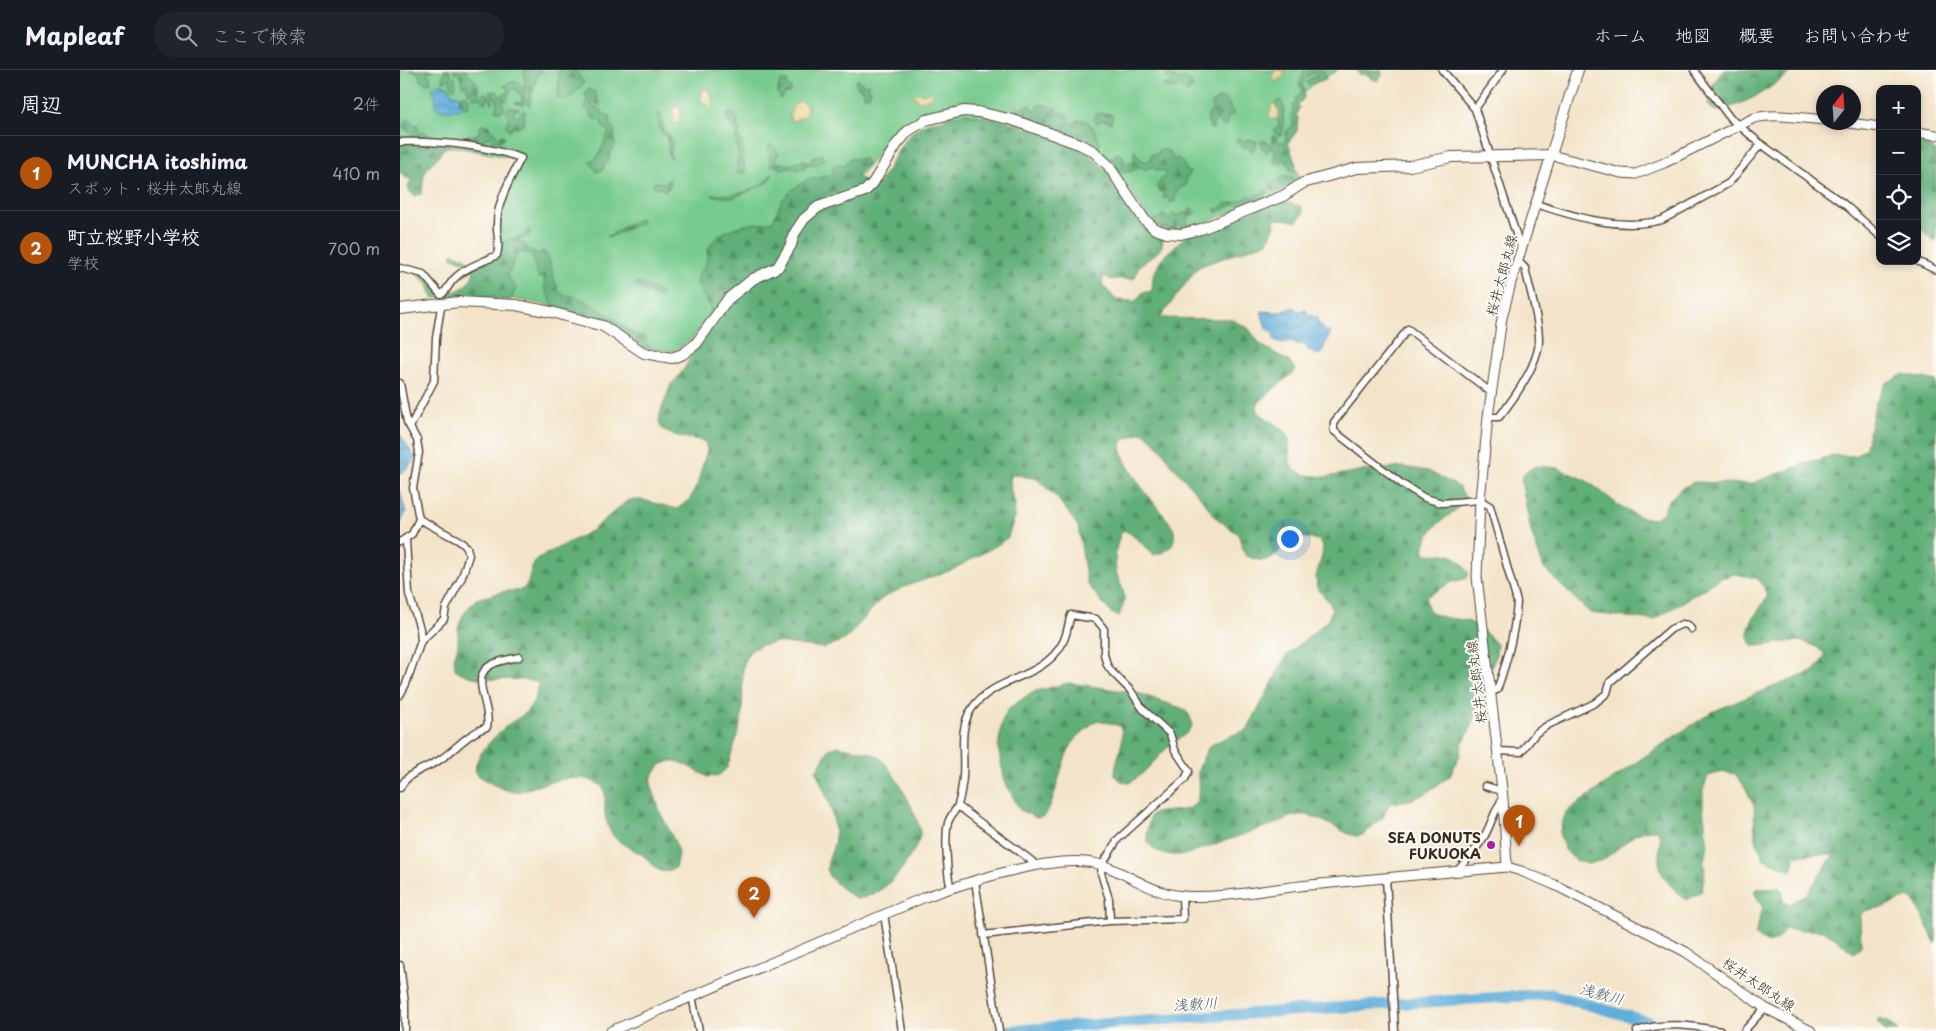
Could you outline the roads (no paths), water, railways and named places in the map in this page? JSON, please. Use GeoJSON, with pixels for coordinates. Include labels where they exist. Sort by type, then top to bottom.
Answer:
{"type":"FeatureCollection","features":[{"type":"Feature","properties":{"kind":"main road"},"geometry":{"type":"LineString","coordinates":[[400,309],[459,302],[516,305],[603,326],[644,353],[672,358],[683,354],[696,344],[728,299],[753,279],[778,266],[804,219],[818,207],[865,191],[873,183],[897,144],[908,132],[926,120],[963,111],[978,112],[1014,120],[1079,144],[1093,152],[1108,165],[1144,220],[1155,229],[1167,234],[1181,234],[1201,229],[1283,196],[1303,183],[1357,168],[1410,166],[1451,157],[1551,155],[1578,70]]}},
{"type":"Feature","properties":{"kind":"street"},"geometry":{"type":"LineString","coordinates":[[1442,70],[1475,109],[1489,156],[1520,244],[1522,245]]}},
{"type":"Feature","properties":{"kind":"street"},"geometry":{"type":"LineString","coordinates":[[1475,109],[1503,70]]}},
{"type":"Feature","properties":{"kind":"street"},"geometry":{"type":"LineString","coordinates":[[1694,70],[1730,118],[1761,144],[1844,204],[1876,232]]}},
{"type":"Feature","properties":{"kind":"street"},"geometry":{"type":"LineString","coordinates":[[1551,155],[1621,173],[1636,174],[1656,167],[1754,118],[1766,116],[1816,119]]}},
{"type":"Feature","properties":{"kind":"street"},"geometry":{"type":"LineString","coordinates":[[1861,124],[1876,126]]}},
{"type":"Feature","properties":{"kind":"street"},"geometry":{"type":"LineString","coordinates":[[1921,133],[1936,135]]}},
{"type":"Feature","properties":{"kind":"street"},"geometry":{"type":"LineString","coordinates":[[400,142],[463,145],[493,150],[520,158],[500,202],[496,224],[500,244],[498,255],[461,272],[442,295],[423,274],[400,268]]}},
{"type":"Feature","properties":{"kind":"street"},"geometry":{"type":"LineString","coordinates":[[1536,204],[1600,222],[1651,223],[1662,220],[1729,183],[1761,144]]}},
{"type":"Feature","properties":{"kind":"street","name":"桜井太郎丸線"},"geometry":{"type":"LineString","coordinates":[[1551,155],[1522,245],[1502,318],[1488,417],[1480,500],[1478,577],[1502,794],[1508,867],[1521,870],[1555,885],[1686,952],[1766,1008],[1811,1031]]}},
{"type":"Feature","properties":{"kind":"street"},"geometry":{"type":"LineString","coordinates":[[1488,417],[1499,418],[1530,369],[1536,355],[1539,339],[1524,268],[1518,261]]}},
{"type":"Feature","properties":{"kind":"street"},"geometry":{"type":"LineString","coordinates":[[1921,263],[1936,270]]}},
{"type":"Feature","properties":{"kind":"street"},"geometry":{"type":"LineString","coordinates":[[410,428],[434,381],[436,338],[441,307]]}},
{"type":"Feature","properties":{"kind":"street"},"geometry":{"type":"LineString","coordinates":[[1491,692],[1498,690],[1504,670],[1517,602],[1490,506],[1480,500],[1442,503],[1425,498],[1402,484],[1334,431],[1334,422],[1408,329],[1492,392]]}},
{"type":"Feature","properties":{"kind":"street"},"geometry":{"type":"LineString","coordinates":[[400,383],[410,428],[417,440],[419,452],[413,488],[419,520],[412,534],[403,541],[409,594],[420,629],[421,641],[406,684],[400,695]]}},
{"type":"Feature","properties":{"kind":"street"},"geometry":{"type":"LineString","coordinates":[[419,520],[458,540],[467,547],[469,555],[462,577],[448,602],[444,619],[421,641]]}},
{"type":"Feature","properties":{"kind":"street"},"geometry":{"type":"LineString","coordinates":[[951,888],[947,875],[948,821],[958,806],[962,784],[964,724],[972,707],[990,691],[1032,672],[1053,656],[1062,644],[1071,615],[1096,619],[1104,629],[1104,654],[1107,664],[1112,672],[1131,691],[1142,709],[1170,734],[1175,750],[1189,771],[1185,779],[1118,839],[1102,865],[1101,873],[1109,899],[1110,921]]}},
{"type":"Feature","properties":{"kind":"street"},"geometry":{"type":"LineString","coordinates":[[1497,751],[1522,752],[1536,733],[1548,725],[1595,703],[1607,693],[1610,682],[1672,629],[1682,624],[1688,625],[1691,629]]}},
{"type":"Feature","properties":{"kind":"street"},"geometry":{"type":"LineString","coordinates":[[400,788],[403,781],[410,776],[442,759],[461,741],[487,727],[489,718],[480,678],[483,670],[493,664],[520,657]]}},
{"type":"Feature","properties":{"kind":"street"},"geometry":{"type":"LineString","coordinates":[[1456,872],[1475,851],[1485,835],[1502,794],[1485,786]]}},
{"type":"Feature","properties":{"kind":"street"},"geometry":{"type":"LineString","coordinates":[[958,806],[1032,861],[1035,866]]}},
{"type":"Feature","properties":{"kind":"street"},"geometry":{"type":"LineString","coordinates":[[611,1031],[884,914],[951,888],[1035,866],[1057,862],[1080,861],[1102,865],[1163,892],[1182,896],[1508,867]]}},
{"type":"Feature","properties":{"kind":"street"},"geometry":{"type":"LineString","coordinates":[[1386,878],[1395,1031]]}},
{"type":"Feature","properties":{"kind":"street"},"geometry":{"type":"LineString","coordinates":[[975,881],[999,1031]]}},
{"type":"Feature","properties":{"kind":"street"},"geometry":{"type":"LineString","coordinates":[[983,935],[1110,921],[1183,919],[1182,896]]}},
{"type":"Feature","properties":{"kind":"street"},"geometry":{"type":"LineString","coordinates":[[884,914],[902,1031]]}},
{"type":"Feature","properties":{"kind":"street"},"geometry":{"type":"LineString","coordinates":[[400,965],[405,1003],[405,1031]]}},
{"type":"Feature","properties":{"kind":"street"},"geometry":{"type":"LineString","coordinates":[[692,996],[699,1031]]}},
{"type":"Feature","properties":{"kind":"street"},"geometry":{"type":"LineString","coordinates":[[1744,1031],[1766,1008]]}},
{"type":"Feature","properties":{"kind":"street"},"geometry":{"type":"LineString","coordinates":[[1637,1031],[1653,1025],[1683,1025],[1721,1031]]}},
{"type":"Feature","properties":{"kind":"water"},"geometry":{"type":"Polygon","coordinates":[[[440,83],[449,87],[452,94],[460,96],[459,103],[462,107],[459,110],[440,110],[435,107],[436,97],[432,89],[440,83]]]}},
{"type":"Feature","properties":{"kind":"water"},"geometry":{"type":"Polygon","coordinates":[[[1294,307],[1296,310],[1302,311],[1304,309],[1307,311],[1307,314],[1317,318],[1317,321],[1326,332],[1331,332],[1321,354],[1314,354],[1305,345],[1296,344],[1292,341],[1281,343],[1274,340],[1273,333],[1266,328],[1261,312],[1280,312],[1294,307]]]}},
{"type":"Feature","properties":{"kind":"water"},"geometry":{"type":"Polygon","coordinates":[[[400,434],[416,459],[400,475],[400,434]]]}},
{"type":"Feature","properties":{"kind":"water"},"geometry":{"type":"Polygon","coordinates":[[[400,491],[406,512],[400,525],[400,491]]]}},
{"type":"Feature","properties":{"kind":"waterway","name":"浅敷川"},"geometry":{"type":"LineString","coordinates":[[1396,1004],[1550,994],[1649,1022]]}},
{"type":"Feature","properties":{"kind":"waterway","name":"浅敷川"},"geometry":{"type":"LineString","coordinates":[[1003,1031],[1390,1004]]}},
{"type":"Feature","properties":{"kind":"place","name":"SEA DONUTS FUKUOKA"},"geometry":{"type":"Point","coordinates":[1491,845]}},
{"type":"Feature","properties":{"kind":"place","name":"MUNCHA itoshima"},"geometry":{"type":"Point","coordinates":[1519,846]}},
{"type":"Feature","properties":{"kind":"place","name":"町立桜野小学校"},"geometry":{"type":"Point","coordinates":[754,918]}}]}
